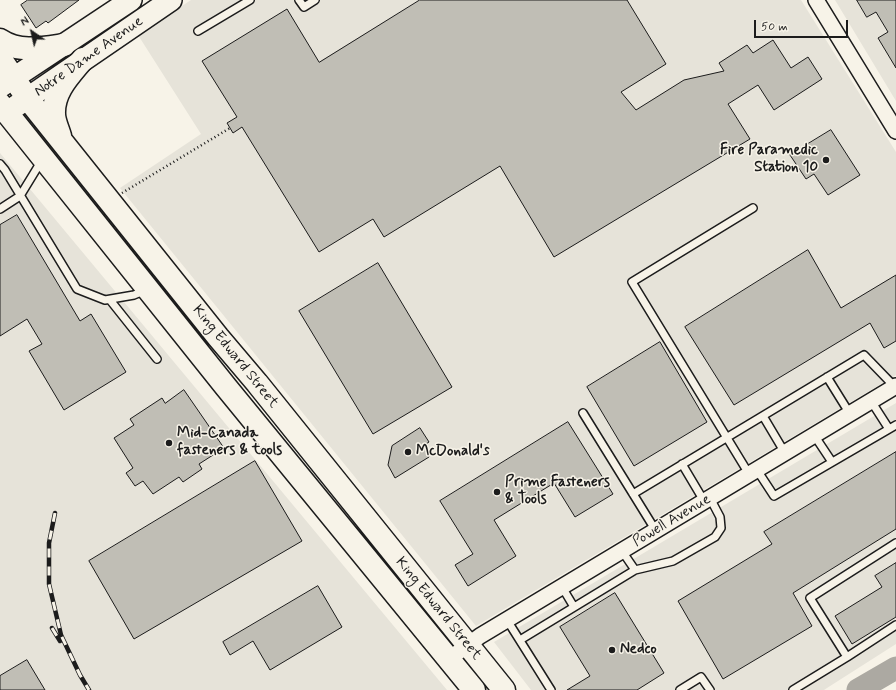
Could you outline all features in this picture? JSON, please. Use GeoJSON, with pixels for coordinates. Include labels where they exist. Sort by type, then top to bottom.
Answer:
{"type":"FeatureCollection","features":[{"type":"Feature","properties":{"kind":"main road","name":"Notre Dame Avenue"},"geometry":{"type":"LineString","coordinates":[[7,83],[131,0]]}},
{"type":"Feature","properties":{"kind":"main road","name":"Notre Dame Avenue"},"geometry":{"type":"LineString","coordinates":[[3,108],[28,99],[83,59],[171,0]]}},
{"type":"Feature","properties":{"kind":"main road"},"geometry":{"type":"LineString","coordinates":[[0,40],[8,45],[35,49],[64,45]]}},
{"type":"Feature","properties":{"kind":"main road","name":"King Edward Street"},"geometry":{"type":"LineString","coordinates":[[0,58],[7,83],[28,99],[218,337],[257,383],[504,690]]}},
{"type":"Feature","properties":{"kind":"main road"},"geometry":{"type":"LineString","coordinates":[[60,139],[54,114],[55,102],[62,84],[83,59]]}},
{"type":"Feature","properties":{"kind":"main road","name":"King Edward Street"},"geometry":{"type":"LineString","coordinates":[[3,108],[474,690]]}},
{"type":"Feature","properties":{"kind":"main road"},"geometry":{"type":"LineString","coordinates":[[349,536],[368,522]]}},
{"type":"Feature","properties":{"kind":"street"},"geometry":{"type":"LineString","coordinates":[[816,0],[896,131]]}},
{"type":"Feature","properties":{"kind":"street","name":"Powell Avenue"},"geometry":{"type":"LineString","coordinates":[[449,659],[467,645],[507,620],[895,387]]}},
{"type":"Feature","properties":{"kind":"lane"},"geometry":{"type":"LineString","coordinates":[[198,31],[250,0]]}},
{"type":"Feature","properties":{"kind":"lane"},"geometry":{"type":"LineString","coordinates":[[299,0],[304,7],[315,0]]}},
{"type":"Feature","properties":{"kind":"lane"},"geometry":{"type":"LineString","coordinates":[[0,209],[20,196],[43,158]]}},
{"type":"Feature","properties":{"kind":"lane"},"geometry":{"type":"LineString","coordinates":[[0,164],[76,289],[105,300],[134,295],[148,289]]}},
{"type":"Feature","properties":{"kind":"lane"},"geometry":{"type":"LineString","coordinates":[[754,208],[632,282],[727,438],[753,472],[774,496],[896,426]]}},
{"type":"Feature","properties":{"kind":"lane"},"geometry":{"type":"LineString","coordinates":[[110,300],[157,359]]}},
{"type":"Feature","properties":{"kind":"lane"},"geometry":{"type":"LineString","coordinates":[[633,494],[864,355],[895,387]]}},
{"type":"Feature","properties":{"kind":"lane"},"geometry":{"type":"LineString","coordinates":[[827,378],[850,414]]}},
{"type":"Feature","properties":{"kind":"lane"},"geometry":{"type":"LineString","coordinates":[[871,401],[889,430]]}},
{"type":"Feature","properties":{"kind":"lane"},"geometry":{"type":"LineString","coordinates":[[583,412],[656,531]]}},
{"type":"Feature","properties":{"kind":"lane"},"geometry":{"type":"LineString","coordinates":[[763,416],[785,453]]}},
{"type":"Feature","properties":{"kind":"lane"},"geometry":{"type":"LineString","coordinates":[[814,435],[832,462]]}},
{"type":"Feature","properties":{"kind":"lane"},"geometry":{"type":"LineString","coordinates":[[520,640],[635,570],[673,561],[715,537],[721,528],[720,517],[682,464]]}},
{"type":"Feature","properties":{"kind":"lane"},"geometry":{"type":"LineString","coordinates":[[847,657],[810,598],[896,543]]}},
{"type":"Feature","properties":{"kind":"lane"},"geometry":{"type":"LineString","coordinates":[[622,551],[635,570]]}},
{"type":"Feature","properties":{"kind":"lane"},"geometry":{"type":"LineString","coordinates":[[562,587],[574,607]]}},
{"type":"Feature","properties":{"kind":"lane"},"geometry":{"type":"LineString","coordinates":[[507,620],[551,690]]}},
{"type":"Feature","properties":{"kind":"lane"},"geometry":{"type":"LineString","coordinates":[[793,690],[896,625]]}},
{"type":"Feature","properties":{"kind":"lane"},"geometry":{"type":"LineString","coordinates":[[680,690],[701,677],[710,690]]}},
{"type":"Feature","properties":{"kind":"path"},"geometry":{"type":"LineString","coordinates":[[122,193],[230,128]]}},
{"type":"Feature","properties":{"kind":"shaded area"},"geometry":{"type":"Polygon","coordinates":[[[191,0],[801,0],[896,152],[896,375],[476,626],[120,188],[201,134],[138,35],[191,0]]]}},
{"type":"Feature","properties":{"kind":"shaded area"},"geometry":{"type":"Polygon","coordinates":[[[835,0],[896,0],[896,101],[835,0]]]}},
{"type":"Feature","properties":{"kind":"shaded area"},"geometry":{"type":"Polygon","coordinates":[[[0,153],[447,690],[0,690],[0,153]]]}},
{"type":"Feature","properties":{"kind":"shaded area"},"geometry":{"type":"Polygon","coordinates":[[[896,403],[896,644],[824,690],[531,690],[494,642],[896,403]]]}},
{"type":"Feature","properties":{"kind":"building"},"geometry":{"type":"Polygon","coordinates":[[[28,0],[79,0],[48,23],[46,21],[36,28],[21,5],[28,0]]]}},
{"type":"Feature","properties":{"kind":"building"},"geometry":{"type":"Polygon","coordinates":[[[420,0],[627,0],[666,64],[621,92],[636,110],[684,80],[724,71],[719,63],[747,45],[753,53],[773,40],[791,68],[808,57],[822,79],[774,110],[758,85],[728,104],[750,139],[554,257],[500,166],[384,237],[373,219],[319,252],[242,127],[233,133],[227,123],[237,117],[202,61],[287,9],[319,62],[420,0]]]}},
{"type":"Feature","properties":{"kind":"building"},"geometry":{"type":"Polygon","coordinates":[[[857,0],[896,0],[896,68],[878,38],[888,32],[876,12],[867,17],[857,0]]]}},
{"type":"Feature","properties":{"kind":"building"},"geometry":{"type":"Polygon","coordinates":[[[831,130],[860,175],[828,195],[814,174],[806,179],[790,155],[831,130]]]}},
{"type":"Feature","properties":{"kind":"building"},"geometry":{"type":"Polygon","coordinates":[[[17,215],[80,321],[91,314],[126,372],[64,410],[29,351],[42,344],[27,319],[0,336],[0,225],[17,215]]]}},
{"type":"Feature","properties":{"kind":"building"},"geometry":{"type":"Polygon","coordinates":[[[808,250],[841,308],[896,275],[896,341],[884,348],[870,323],[734,405],[685,327],[808,250]]]}},
{"type":"Feature","properties":{"kind":"building"},"geometry":{"type":"Polygon","coordinates":[[[378,263],[452,387],[373,434],[299,311],[378,263]]]}},
{"type":"Feature","properties":{"kind":"building"},"geometry":{"type":"Polygon","coordinates":[[[660,342],[707,422],[634,466],[587,387],[660,342]]]}},
{"type":"Feature","properties":{"kind":"building","name":"Mid-Canada fasteners & tools"},"geometry":{"type":"Polygon","coordinates":[[[184,390],[224,448],[199,464],[202,469],[183,482],[179,477],[153,494],[143,481],[135,486],[126,473],[133,468],[114,438],[134,425],[130,419],[162,398],[165,403],[184,390]]]}},
{"type":"Feature","properties":{"kind":"building"},"geometry":{"type":"Polygon","coordinates":[[[568,422],[613,494],[575,517],[554,483],[494,520],[516,556],[468,586],[455,565],[473,554],[440,501],[568,422]]]}},
{"type":"Feature","properties":{"kind":"building","name":"McDonald's"},"geometry":{"type":"Polygon","coordinates":[[[420,428],[429,442],[423,446],[429,457],[395,478],[388,465],[392,446],[420,428]]]}},
{"type":"Feature","properties":{"kind":"building"},"geometry":{"type":"Polygon","coordinates":[[[896,452],[896,529],[793,593],[812,626],[723,679],[678,601],[772,544],[764,532],[896,452]]]}},
{"type":"Feature","properties":{"kind":"building"},"geometry":{"type":"Polygon","coordinates":[[[255,461],[302,541],[134,639],[89,561],[255,461]]]}},
{"type":"Feature","properties":{"kind":"building"},"geometry":{"type":"Polygon","coordinates":[[[896,563],[896,617],[852,644],[835,616],[882,587],[875,576],[896,563]]]}},
{"type":"Feature","properties":{"kind":"building"},"geometry":{"type":"Polygon","coordinates":[[[318,586],[342,627],[270,670],[253,641],[230,655],[223,642],[318,586]]]}},
{"type":"Feature","properties":{"kind":"building","name":"Nedco"},"geometry":{"type":"Polygon","coordinates":[[[615,593],[664,673],[637,690],[567,690],[590,676],[560,627],[615,593]]]}},
{"type":"Feature","properties":{"kind":"building"},"geometry":{"type":"Polygon","coordinates":[[[27,660],[45,690],[0,690],[0,676],[27,660]]]}},
{"type":"Feature","properties":{"kind":"waterway"},"geometry":{"type":"LineString","coordinates":[[858,690],[896,668]]}},
{"type":"Feature","properties":{"kind":"railway"},"geometry":{"type":"LineString","coordinates":[[55,513],[49,543],[49,584],[61,635],[80,675],[89,690]]}},
{"type":"Feature","properties":{"kind":"railway"},"geometry":{"type":"LineString","coordinates":[[52,628],[60,641]]}},
{"type":"Feature","properties":{"kind":"place","name":"Fire Paramedic Station 10"},"geometry":{"type":"Point","coordinates":[826,160]}},
{"type":"Feature","properties":{"kind":"place","name":"Mid-Canada fasteners & tools"},"geometry":{"type":"Point","coordinates":[169,443]}},
{"type":"Feature","properties":{"kind":"place","name":"McDonald's"},"geometry":{"type":"Point","coordinates":[408,452]}},
{"type":"Feature","properties":{"kind":"place","name":"Prime Fasteners & Tools"},"geometry":{"type":"Point","coordinates":[497,492]}},
{"type":"Feature","properties":{"kind":"place","name":"Nedco"},"geometry":{"type":"Point","coordinates":[612,650]}}]}
